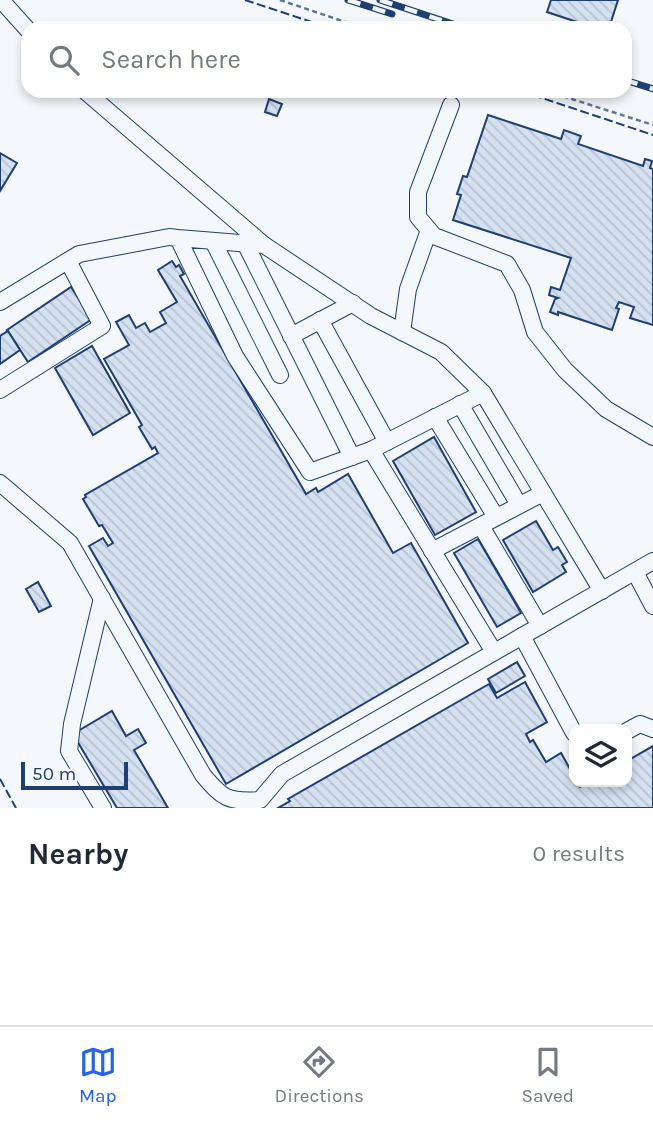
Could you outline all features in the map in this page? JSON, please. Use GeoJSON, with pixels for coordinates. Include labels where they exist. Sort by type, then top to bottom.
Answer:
{"type":"FeatureCollection","features":[{"type":"Feature","properties":{"kind":"lane"},"geometry":{"type":"LineString","coordinates":[[1,0],[21,22]]}},
{"type":"Feature","properties":{"kind":"lane"},"geometry":{"type":"LineString","coordinates":[[93,98],[264,245],[353,303],[441,352],[483,393],[602,591]]}},
{"type":"Feature","properties":{"kind":"lane"},"geometry":{"type":"LineString","coordinates":[[451,105],[418,192],[418,217],[434,236],[507,264],[522,290],[535,332],[565,370],[606,409],[653,437]]}},
{"type":"Feature","properties":{"kind":"lane"},"geometry":{"type":"LineString","coordinates":[[402,332],[408,289],[429,230]]}},
{"type":"Feature","properties":{"kind":"lane"},"geometry":{"type":"LineString","coordinates":[[0,302],[79,254],[169,237],[264,245]]}},
{"type":"Feature","properties":{"kind":"lane"},"geometry":{"type":"LineString","coordinates":[[178,238],[235,356],[310,472],[371,450],[483,393]]}},
{"type":"Feature","properties":{"kind":"lane"},"geometry":{"type":"LineString","coordinates":[[213,241],[280,375]]}},
{"type":"Feature","properties":{"kind":"lane"},"geometry":{"type":"LineString","coordinates":[[245,243],[352,457]]}},
{"type":"Feature","properties":{"kind":"lane"},"geometry":{"type":"LineString","coordinates":[[0,390],[102,326],[68,261]]}},
{"type":"Feature","properties":{"kind":"lane"},"geometry":{"type":"LineString","coordinates":[[291,335],[353,303]]}},
{"type":"Feature","properties":{"kind":"lane"},"geometry":{"type":"LineString","coordinates":[[320,320],[387,442]]}},
{"type":"Feature","properties":{"kind":"lane"},"geometry":{"type":"LineString","coordinates":[[460,404],[519,505]]}},
{"type":"Feature","properties":{"kind":"lane"},"geometry":{"type":"LineString","coordinates":[[435,417],[496,517]]}},
{"type":"Feature","properties":{"kind":"lane"},"geometry":{"type":"LineString","coordinates":[[371,450],[494,652]]}},
{"type":"Feature","properties":{"kind":"lane"},"geometry":{"type":"LineString","coordinates":[[0,483],[70,543],[203,775],[219,795],[239,802],[262,804],[282,774],[653,561]]}},
{"type":"Feature","properties":{"kind":"lane"},"geometry":{"type":"LineString","coordinates":[[432,551],[543,492]]}},
{"type":"Feature","properties":{"kind":"lane"},"geometry":{"type":"LineString","coordinates":[[481,526],[540,626]]}},
{"type":"Feature","properties":{"kind":"lane"},"geometry":{"type":"LineString","coordinates":[[635,572],[653,606]]}},
{"type":"Feature","properties":{"kind":"lane"},"geometry":{"type":"LineString","coordinates":[[102,598],[72,724],[69,751],[103,808]]}},
{"type":"Feature","properties":{"kind":"lane"},"geometry":{"type":"LineString","coordinates":[[522,636],[569,724]]}},
{"type":"Feature","properties":{"kind":"lane"},"geometry":{"type":"LineString","coordinates":[[632,728],[640,724],[653,729]]}},
{"type":"Feature","properties":{"kind":"path"},"geometry":{"type":"LineString","coordinates":[[281,0],[342,21]]}},
{"type":"Feature","properties":{"kind":"path"},"geometry":{"type":"LineString","coordinates":[[569,98],[653,125]]}},
{"type":"Feature","properties":{"kind":"building"},"geometry":{"type":"Polygon","coordinates":[[[551,0],[618,0],[611,21],[574,21],[547,12],[551,0]]]}},
{"type":"Feature","properties":{"kind":"building"},"geometry":{"type":"Polygon","coordinates":[[[269,99],[282,104],[277,116],[265,112],[269,99]]]}},
{"type":"Feature","properties":{"kind":"building"},"geometry":{"type":"Polygon","coordinates":[[[488,115],[561,139],[564,130],[581,136],[578,144],[643,166],[645,159],[652,161],[653,325],[630,318],[634,307],[619,302],[612,330],[558,312],[558,315],[550,312],[555,299],[558,298],[549,295],[551,287],[560,290],[571,258],[453,220],[461,195],[457,194],[463,176],[467,177],[488,115]]]}},
{"type":"Feature","properties":{"kind":"building"},"geometry":{"type":"Polygon","coordinates":[[[0,153],[17,163],[0,191],[0,153]]]}},
{"type":"Feature","properties":{"kind":"building"},"geometry":{"type":"Polygon","coordinates":[[[172,261],[176,267],[179,265],[184,274],[180,276],[306,494],[316,488],[318,492],[348,474],[393,553],[411,543],[468,643],[226,784],[89,546],[103,538],[108,546],[113,543],[83,499],[85,495],[158,453],[155,447],[152,449],[139,427],[142,425],[104,359],[129,345],[116,322],[129,315],[136,328],[145,323],[150,332],[166,323],[160,312],[177,302],[158,270],[172,261]]]}},
{"type":"Feature","properties":{"kind":"building"},"geometry":{"type":"Polygon","coordinates":[[[71,287],[92,319],[28,362],[7,330],[71,287]]]}},
{"type":"Feature","properties":{"kind":"building"},"geometry":{"type":"Polygon","coordinates":[[[8,331],[20,350],[0,364],[0,336],[8,331]]]}},
{"type":"Feature","properties":{"kind":"building"},"geometry":{"type":"Polygon","coordinates":[[[92,346],[130,413],[93,435],[55,368],[92,346]]]}},
{"type":"Feature","properties":{"kind":"building"},"geometry":{"type":"Polygon","coordinates":[[[434,437],[476,512],[435,535],[393,461],[434,437]]]}},
{"type":"Feature","properties":{"kind":"building"},"geometry":{"type":"Polygon","coordinates":[[[536,521],[553,550],[558,547],[567,562],[562,565],[566,572],[533,592],[503,540],[536,521]]]}},
{"type":"Feature","properties":{"kind":"building"},"geometry":{"type":"Polygon","coordinates":[[[478,539],[521,613],[497,627],[454,553],[478,539]]]}},
{"type":"Feature","properties":{"kind":"building"},"geometry":{"type":"Polygon","coordinates":[[[38,582],[51,606],[39,612],[26,589],[38,582]]]}},
{"type":"Feature","properties":{"kind":"building"},"geometry":{"type":"Polygon","coordinates":[[[517,662],[525,676],[496,693],[488,679],[517,662]]]}},
{"type":"Feature","properties":{"kind":"building"},"geometry":{"type":"Polygon","coordinates":[[[525,682],[547,722],[526,734],[530,742],[533,740],[546,762],[561,753],[569,767],[569,787],[632,787],[632,758],[653,746],[653,808],[278,808],[290,801],[288,799],[489,684],[497,698],[525,682]]]}},
{"type":"Feature","properties":{"kind":"building"},"geometry":{"type":"Polygon","coordinates":[[[112,711],[126,736],[138,729],[146,743],[134,750],[168,808],[117,808],[73,734],[112,711]]]}},
{"type":"Feature","properties":{"kind":"railway"},"geometry":{"type":"LineString","coordinates":[[348,0],[392,14]]}},
{"type":"Feature","properties":{"kind":"railway"},"geometry":{"type":"LineString","coordinates":[[380,0],[444,21]]}},
{"type":"Feature","properties":{"kind":"railway"},"geometry":{"type":"LineString","coordinates":[[632,82],[653,89]]}},
{"type":"Feature","properties":{"kind":"fence"},"geometry":{"type":"LineString","coordinates":[[245,0],[309,21]]}},
{"type":"Feature","properties":{"kind":"fence"},"geometry":{"type":"LineString","coordinates":[[542,98],[653,135]]}},
{"type":"Feature","properties":{"kind":"fence"},"geometry":{"type":"LineString","coordinates":[[0,779],[16,808]]}}]}
